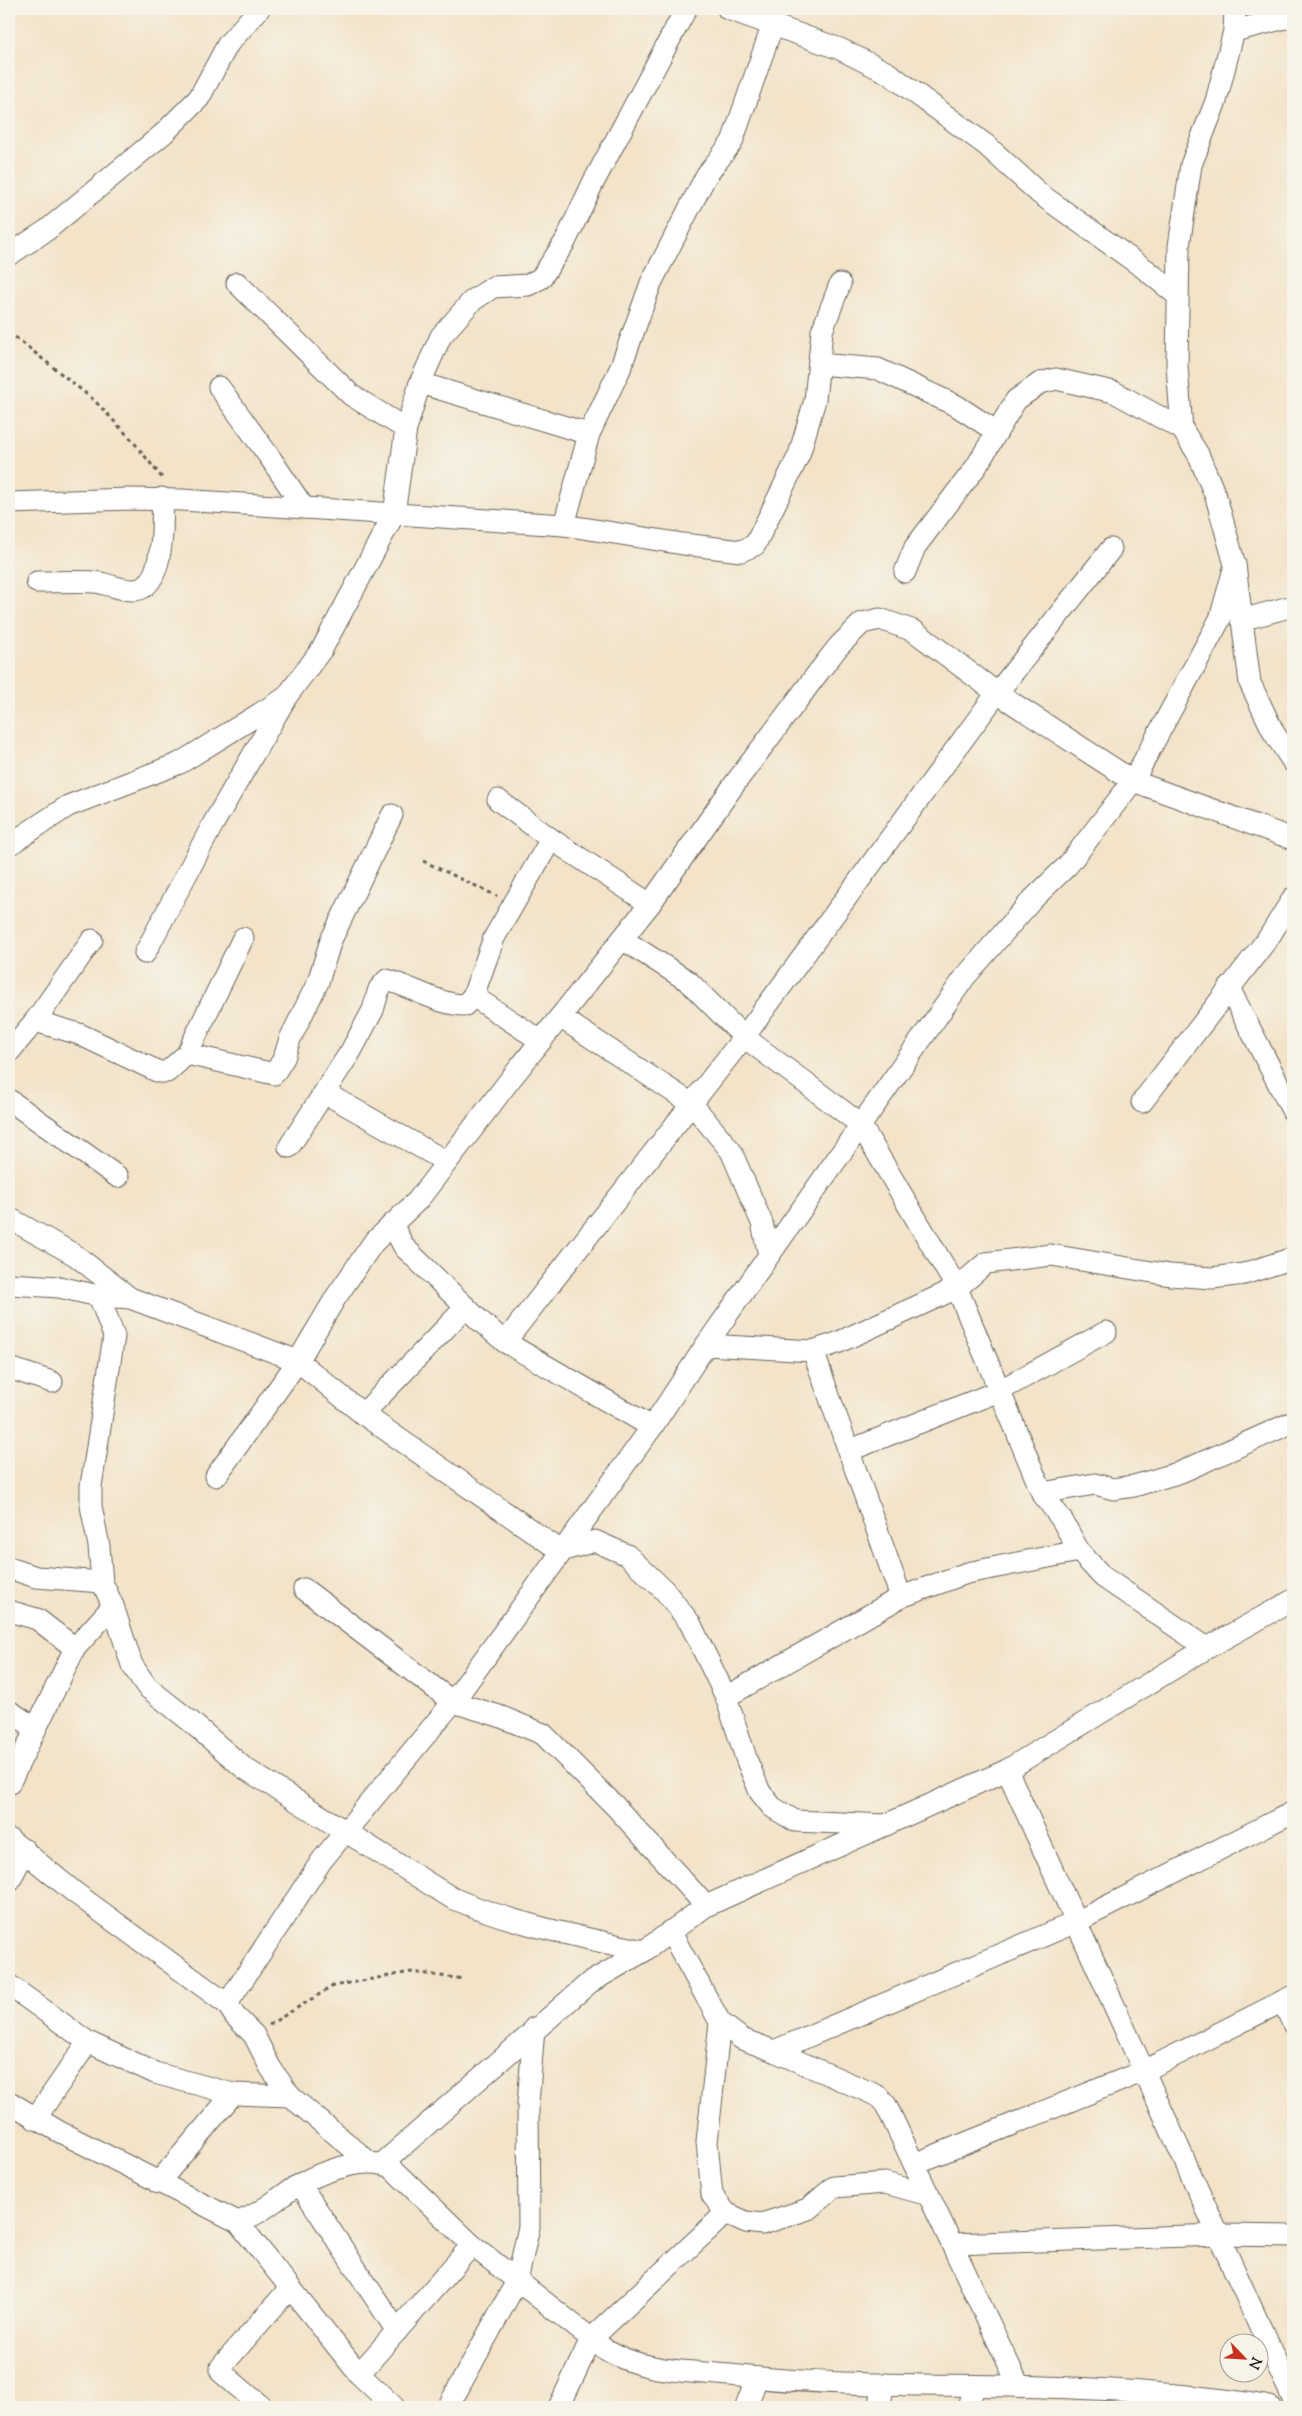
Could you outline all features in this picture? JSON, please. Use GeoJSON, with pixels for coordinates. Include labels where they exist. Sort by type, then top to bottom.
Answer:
{"type":"FeatureCollection","features":[{"type":"Feature","properties":{"kind":"street"},"geometry":{"type":"LineString","coordinates":[[9,254],[47,230],[163,134],[199,98],[228,44],[259,9]]}},
{"type":"Feature","properties":{"kind":"street"},"geometry":{"type":"LineString","coordinates":[[145,953],[213,824],[288,696],[322,649],[394,514],[406,429],[420,383],[441,336],[472,301],[493,288],[528,285],[541,278],[565,242],[593,183],[686,9]]}},
{"type":"Feature","properties":{"kind":"street"},"geometry":{"type":"LineString","coordinates":[[728,9],[840,49],[888,73],[986,146],[1040,194],[1145,269],[1177,295]]}},
{"type":"Feature","properties":{"kind":"street"},"geometry":{"type":"LineString","coordinates":[[1235,9],[1234,31],[1216,102],[1191,165],[1179,246],[1177,366],[1182,429],[1198,454],[1216,497],[1235,564],[1240,620],[1250,683],[1274,733],[1293,762]]}},
{"type":"Feature","properties":{"kind":"street"},"geometry":{"type":"LineString","coordinates":[[1234,31],[1293,16]]}},
{"type":"Feature","properties":{"kind":"street"},"geometry":{"type":"LineString","coordinates":[[564,525],[589,434],[620,369],[651,283],[706,176],[732,142],[773,24]]}},
{"type":"Feature","properties":{"kind":"street"},"geometry":{"type":"LineString","coordinates":[[237,283],[351,394],[406,429]]}},
{"type":"Feature","properties":{"kind":"street"},"geometry":{"type":"LineString","coordinates":[[9,503],[172,499],[564,525],[683,544],[741,551],[755,545],[800,454],[816,400],[822,331],[840,284]]}},
{"type":"Feature","properties":{"kind":"street"},"geometry":{"type":"LineString","coordinates":[[819,364],[878,369],[956,406],[997,432]]}},
{"type":"Feature","properties":{"kind":"street"},"geometry":{"type":"LineString","coordinates":[[904,572],[915,547],[976,467],[1016,400],[1040,383],[1056,379],[1114,392],[1182,429]]}},
{"type":"Feature","properties":{"kind":"street"},"geometry":{"type":"LineString","coordinates":[[420,383],[589,434]]}},
{"type":"Feature","properties":{"kind":"street"},"geometry":{"type":"LineString","coordinates":[[220,387],[304,508]]}},
{"type":"Feature","properties":{"kind":"street"},"geometry":{"type":"LineString","coordinates":[[37,582],[96,582],[136,590],[145,586],[153,580],[172,499]]}},
{"type":"Feature","properties":{"kind":"street"},"geometry":{"type":"LineString","coordinates":[[506,1342],[744,1036],[997,692],[1111,549]]}},
{"type":"Feature","properties":{"kind":"street"},"geometry":{"type":"LineString","coordinates":[[227,2004],[322,1860],[453,1702],[652,1427],[706,1345],[965,977],[1032,900],[1068,865],[1133,781],[1220,619],[1235,564]]}},
{"type":"Feature","properties":{"kind":"street"},"geometry":{"type":"LineString","coordinates":[[1240,620],[1293,606]]}},
{"type":"Feature","properties":{"kind":"street"},"geometry":{"type":"LineString","coordinates":[[216,1476],[298,1361],[373,1243],[418,1200],[540,1041],[650,904],[736,782],[822,667],[838,647],[862,623],[880,619],[914,631],[997,692],[1133,781],[1293,838]]}},
{"type":"Feature","properties":{"kind":"street"},"geometry":{"type":"LineString","coordinates":[[9,845],[68,806],[180,763],[288,696]]}},
{"type":"Feature","properties":{"kind":"street"},"geometry":{"type":"LineString","coordinates":[[498,800],[551,839],[650,904]]}},
{"type":"Feature","properties":{"kind":"street"},"geometry":{"type":"LineString","coordinates":[[187,1054],[274,1074],[284,1058],[290,1039],[318,982],[331,940],[392,815]]}},
{"type":"Feature","properties":{"kind":"street"},"geometry":{"type":"LineString","coordinates":[[289,1147],[351,1052],[373,1010],[379,989],[387,980],[408,986],[452,1005],[465,1005],[473,996],[494,938],[551,839]]}},
{"type":"Feature","properties":{"kind":"street"},"geometry":{"type":"LineString","coordinates":[[1142,1102],[1270,937],[1293,898]]}},
{"type":"Feature","properties":{"kind":"street"},"geometry":{"type":"LineString","coordinates":[[35,1021],[79,1034],[159,1072],[167,1072],[187,1054],[243,938]]}},
{"type":"Feature","properties":{"kind":"street"},"geometry":{"type":"LineString","coordinates":[[622,939],[688,981],[744,1036],[860,1124],[957,1288],[1042,1492],[1062,1520],[1079,1551],[1103,1577],[1207,1648]]}},
{"type":"Feature","properties":{"kind":"street"},"geometry":{"type":"LineString","coordinates":[[9,1052],[35,1021],[92,940]]}},
{"type":"Feature","properties":{"kind":"street"},"geometry":{"type":"LineString","coordinates":[[1229,988],[1293,1112]]}},
{"type":"Feature","properties":{"kind":"street"},"geometry":{"type":"LineString","coordinates":[[473,996],[540,1041]]}},
{"type":"Feature","properties":{"kind":"street"},"geometry":{"type":"LineString","coordinates":[[560,1017],[692,1104],[730,1151],[762,1223],[769,1255]]}},
{"type":"Feature","properties":{"kind":"street"},"geometry":{"type":"LineString","coordinates":[[324,1093],[447,1162]]}},
{"type":"Feature","properties":{"kind":"street"},"geometry":{"type":"LineString","coordinates":[[9,1100],[118,1177]]}},
{"type":"Feature","properties":{"kind":"street"},"geometry":{"type":"LineString","coordinates":[[9,1218],[75,1255],[130,1298]]}},
{"type":"Feature","properties":{"kind":"street"},"geometry":{"type":"LineString","coordinates":[[392,1224],[404,1247],[466,1307],[506,1342],[652,1427]]}},
{"type":"Feature","properties":{"kind":"street"},"geometry":{"type":"LineString","coordinates":[[706,1345],[813,1351],[837,1343],[957,1288],[986,1263],[1051,1255],[1170,1275],[1212,1278],[1244,1274],[1293,1258]]}},
{"type":"Feature","properties":{"kind":"street"},"geometry":{"type":"LineString","coordinates":[[9,1284],[59,1287],[99,1296],[130,1298],[298,1361],[363,1414],[561,1551],[595,1542],[627,1555],[664,1590],[690,1623],[726,1697],[747,1761],[760,1792],[772,1807],[795,1821],[886,1825]]}},
{"type":"Feature","properties":{"kind":"street"},"geometry":{"type":"LineString","coordinates":[[99,1296],[114,1336],[90,1486],[92,1516],[99,1546],[102,1582],[113,1606],[132,1665],[147,1687],[244,1768],[452,1898],[477,1909],[568,1935],[644,1951]]}},
{"type":"Feature","properties":{"kind":"street"},"geometry":{"type":"LineString","coordinates":[[363,1414],[466,1307]]}},
{"type":"Feature","properties":{"kind":"street"},"geometry":{"type":"LineString","coordinates":[[848,1451],[999,1391],[1106,1332]]}},
{"type":"Feature","properties":{"kind":"street"},"geometry":{"type":"LineString","coordinates":[[813,1351],[901,1597]]}},
{"type":"Feature","properties":{"kind":"street"},"geometry":{"type":"LineString","coordinates":[[9,1368],[52,1382]]}},
{"type":"Feature","properties":{"kind":"street"},"geometry":{"type":"LineString","coordinates":[[1042,1492],[1095,1484],[1113,1489],[1134,1486],[1181,1472],[1293,1422]]}},
{"type":"Feature","properties":{"kind":"street"},"geometry":{"type":"LineString","coordinates":[[726,1697],[901,1597],[968,1573],[1079,1551]]}},
{"type":"Feature","properties":{"kind":"street"},"geometry":{"type":"LineString","coordinates":[[9,1568],[36,1577],[102,1582]]}},
{"type":"Feature","properties":{"kind":"street"},"geometry":{"type":"LineString","coordinates":[[304,1589],[453,1702],[499,1716],[544,1734],[614,1805],[706,1906]]}},
{"type":"Feature","properties":{"kind":"street"},"geometry":{"type":"LineString","coordinates":[[238,2222],[251,2218],[300,2184],[328,2172],[376,2162],[589,1983],[644,1951],[706,1906],[1007,1770],[1207,1648],[1293,1600]]}},
{"type":"Feature","properties":{"kind":"street"},"geometry":{"type":"LineString","coordinates":[[9,1784],[75,1648],[113,1606]]}},
{"type":"Feature","properties":{"kind":"street"},"geometry":{"type":"LineString","coordinates":[[9,1611],[37,1619],[75,1648]]}},
{"type":"Feature","properties":{"kind":"street"},"geometry":{"type":"LineString","coordinates":[[9,1710],[35,1728]]}},
{"type":"Feature","properties":{"kind":"street"},"geometry":{"type":"LineString","coordinates":[[1007,1770],[1293,2399]]}},
{"type":"Feature","properties":{"kind":"street"},"geometry":{"type":"LineString","coordinates":[[774,2051],[1076,1922],[1293,1812]]}},
{"type":"Feature","properties":{"kind":"street"},"geometry":{"type":"LineString","coordinates":[[9,1882],[17,1844],[74,1892],[227,2004],[235,2016],[254,2035],[270,2067],[290,2096],[376,2162],[397,2172],[472,2245],[616,2357],[645,2366],[757,2378],[884,2385],[1019,2386],[1108,2398],[1242,2401],[1270,2407]]}},
{"type":"Feature","properties":{"kind":"street"},"geometry":{"type":"LineString","coordinates":[[670,1931],[720,2022],[742,2039],[879,2097],[886,2105],[1019,2386]]}},
{"type":"Feature","properties":{"kind":"street"},"geometry":{"type":"LineString","coordinates":[[9,1985],[88,2042],[155,2073],[233,2094],[290,2096]]}},
{"type":"Feature","properties":{"kind":"street"},"geometry":{"type":"LineString","coordinates":[[914,2164],[1144,2071],[1288,1999],[1293,2024]]}},
{"type":"Feature","properties":{"kind":"street"},"geometry":{"type":"LineString","coordinates":[[720,2022],[707,2142],[712,2195],[726,2212],[746,2222],[762,2224],[808,2209],[834,2188],[884,2183],[929,2195]]}},
{"type":"Feature","properties":{"kind":"street"},"geometry":{"type":"LineString","coordinates":[[448,2407],[517,2281],[529,2227],[528,2104],[534,2028]]}},
{"type":"Feature","properties":{"kind":"street"},"geometry":{"type":"LineString","coordinates":[[36,2119],[88,2042]]}},
{"type":"Feature","properties":{"kind":"street"},"geometry":{"type":"LineString","coordinates":[[158,2183],[233,2094]]}},
{"type":"Feature","properties":{"kind":"street"},"geometry":{"type":"LineString","coordinates":[[9,2102],[36,2119],[158,2183],[238,2222],[359,2374],[394,2407]]}},
{"type":"Feature","properties":{"kind":"street"},"geometry":{"type":"LineString","coordinates":[[300,2184],[397,2331]]}},
{"type":"Feature","properties":{"kind":"street"},"geometry":{"type":"LineString","coordinates":[[560,2407],[591,2339],[726,2212]]}},
{"type":"Feature","properties":{"kind":"street"},"geometry":{"type":"LineString","coordinates":[[952,2244],[1218,2235],[1293,2236]]}},
{"type":"Feature","properties":{"kind":"street"},"geometry":{"type":"LineString","coordinates":[[359,2374],[472,2245]]}},
{"type":"Feature","properties":{"kind":"street"},"geometry":{"type":"LineString","coordinates":[[262,2407],[222,2372],[221,2367],[290,2288]]}},
{"type":"Feature","properties":{"kind":"street"},"geometry":{"type":"LineString","coordinates":[[746,2407],[757,2378]]}},
{"type":"Feature","properties":{"kind":"street"},"geometry":{"type":"LineString","coordinates":[[878,2407],[884,2385]]}},
{"type":"Feature","properties":{"kind":"street"},"geometry":{"type":"LineString","coordinates":[[968,2407],[974,2386]]}},
{"type":"Feature","properties":{"kind":"path"},"geometry":{"type":"LineString","coordinates":[[9,332],[94,400],[132,440],[172,499]]}},
{"type":"Feature","properties":{"kind":"path"},"geometry":{"type":"LineString","coordinates":[[423,861],[513,904]]}},
{"type":"Feature","properties":{"kind":"path"},"geometry":{"type":"LineString","coordinates":[[254,2035],[332,1986],[412,1972],[464,1979]]}}]}
